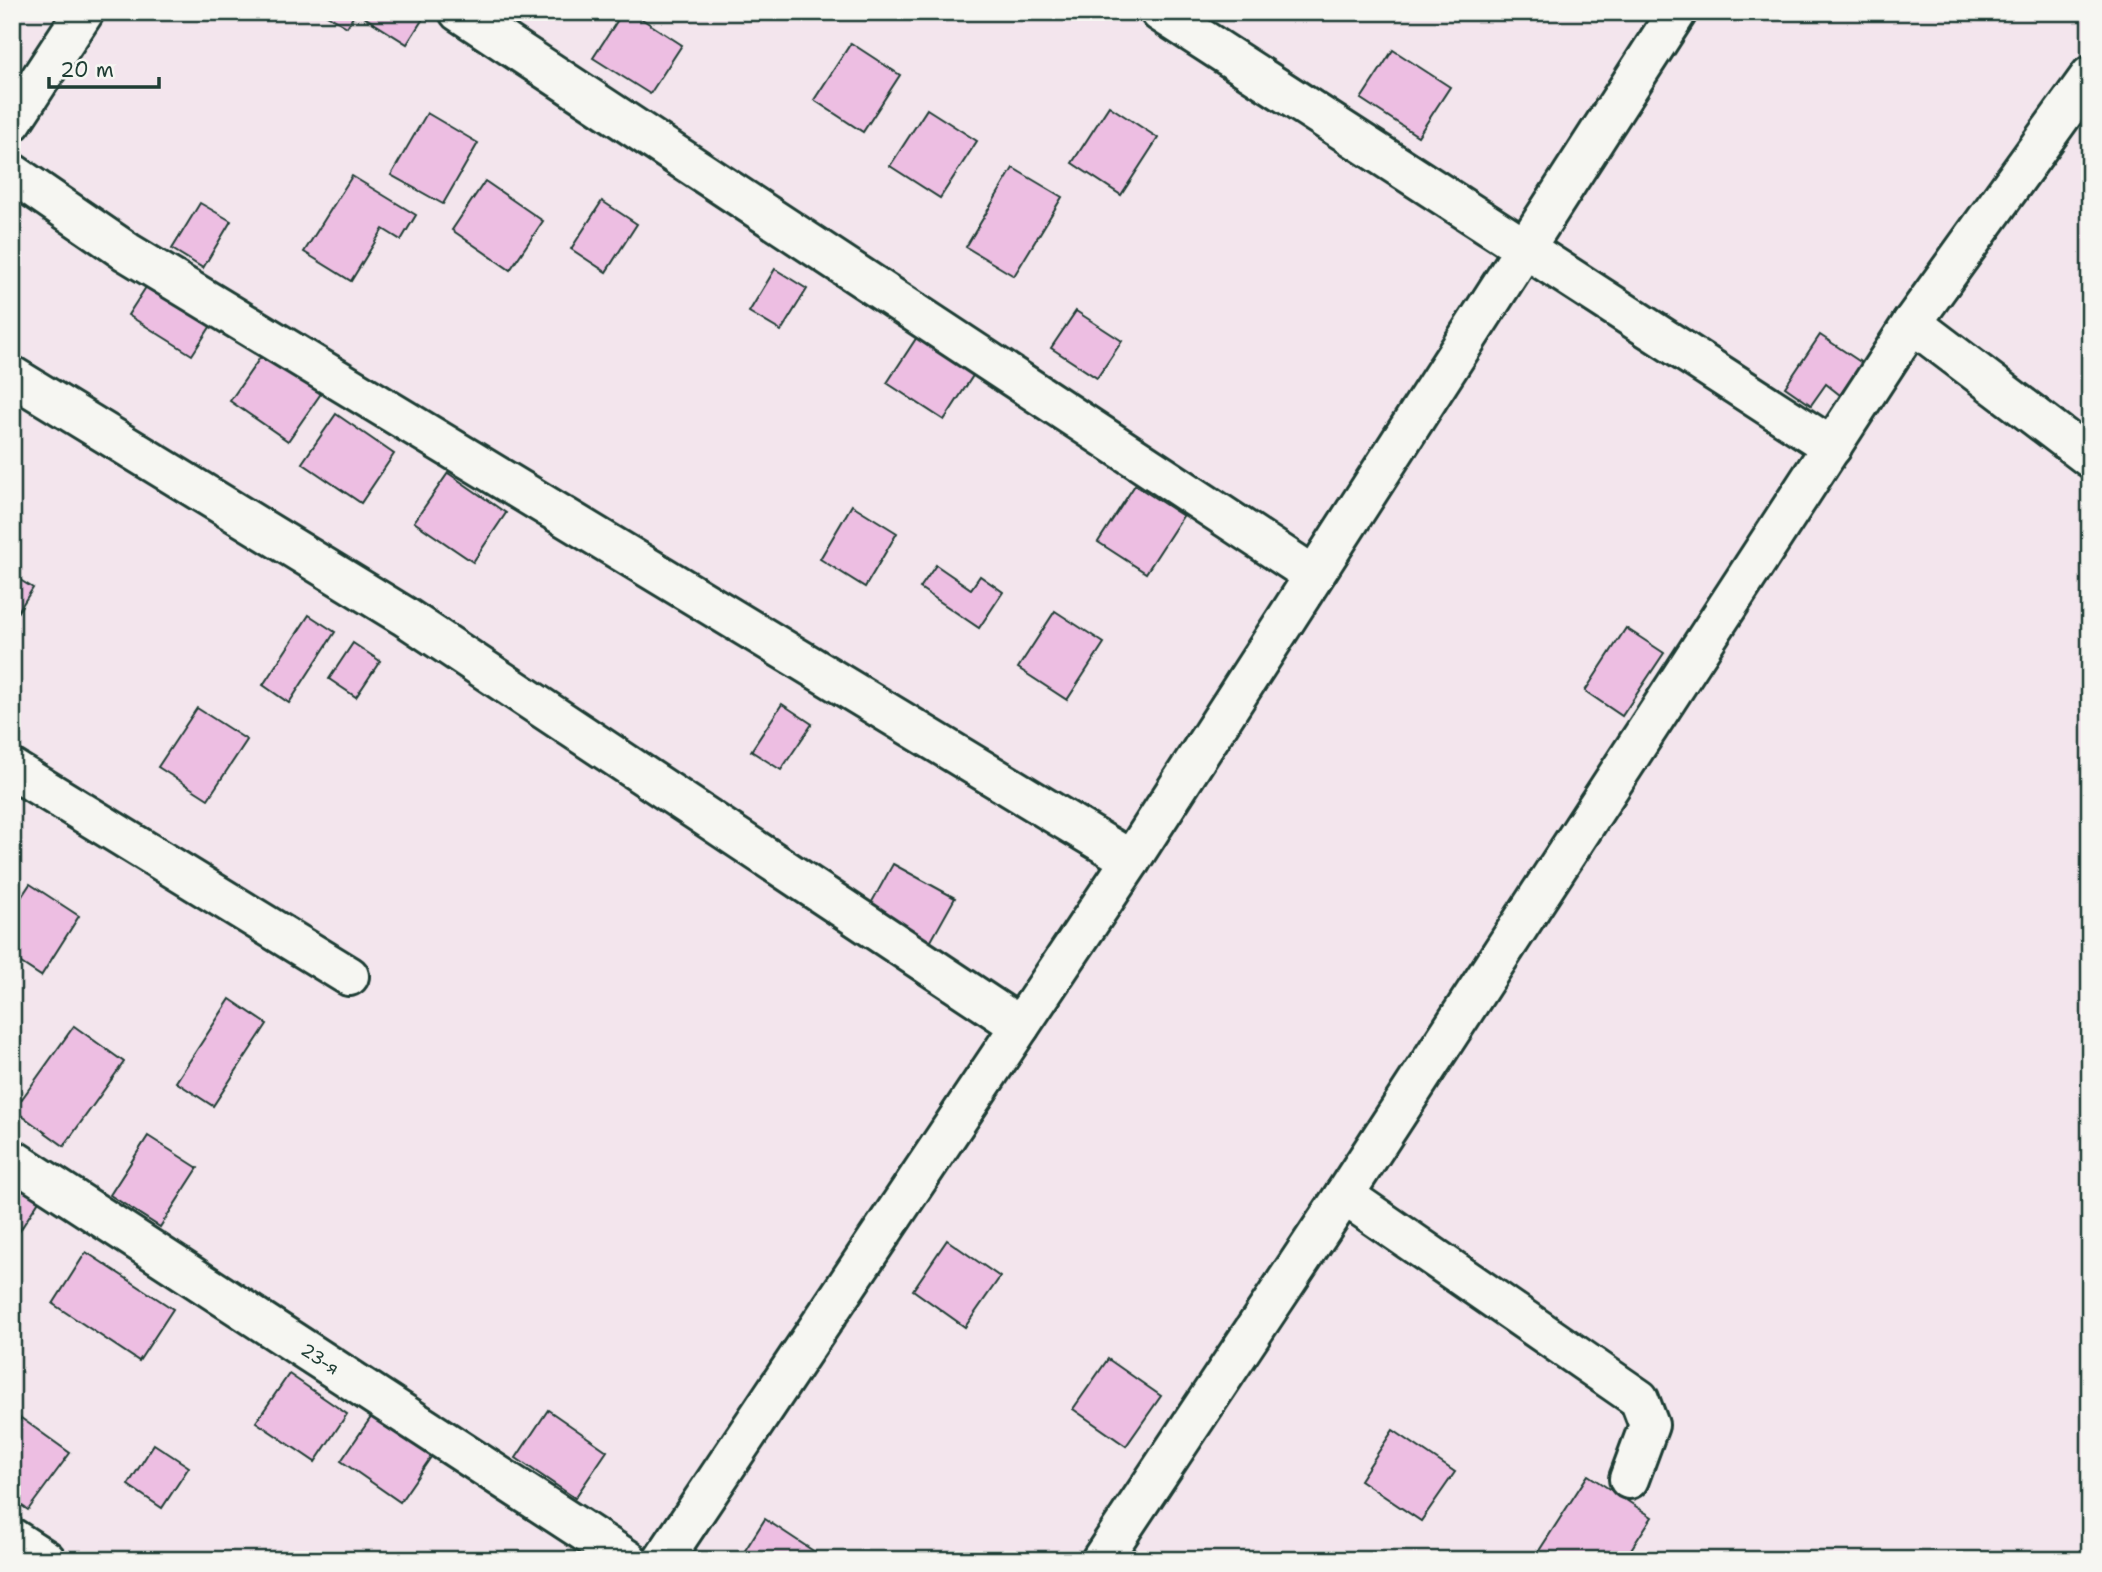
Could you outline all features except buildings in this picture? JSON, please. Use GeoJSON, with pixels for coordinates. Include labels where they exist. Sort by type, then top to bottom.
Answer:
{"type":"FeatureCollection","features":[{"type":"Feature","properties":{"kind":"street"},"geometry":{"type":"LineString","coordinates":[[12,122],[84,12]]}},
{"type":"Feature","properties":{"kind":"street"},"geometry":{"type":"LineString","coordinates":[[459,12],[1313,575]]}},
{"type":"Feature","properties":{"kind":"street"},"geometry":{"type":"LineString","coordinates":[[1160,12],[1832,447]]}},
{"type":"Feature","properties":{"kind":"street"},"geometry":{"type":"LineString","coordinates":[[663,1560],[1131,860],[1677,12]]}},
{"type":"Feature","properties":{"kind":"street"},"geometry":{"type":"LineString","coordinates":[[1101,1560],[1344,1195],[1912,323],[2090,76]]}},
{"type":"Feature","properties":{"kind":"street"},"geometry":{"type":"LineString","coordinates":[[12,173],[127,252],[1131,860]]}},
{"type":"Feature","properties":{"kind":"street"},"geometry":{"type":"LineString","coordinates":[[1912,323],[2090,458]]}},
{"type":"Feature","properties":{"kind":"street"},"geometry":{"type":"LineString","coordinates":[[12,376],[404,616],[1020,1026]]}},
{"type":"Feature","properties":{"kind":"street"},"geometry":{"type":"LineString","coordinates":[[12,769],[349,976]]}},
{"type":"Feature","properties":{"kind":"street","name":"23-я"},"geometry":{"type":"LineString","coordinates":[[12,1159],[628,1560]]}},
{"type":"Feature","properties":{"kind":"street"},"geometry":{"type":"LineString","coordinates":[[1344,1195],[1639,1399],[1649,1425],[1629,1479]]}},
{"type":"Feature","properties":{"kind":"street"},"geometry":{"type":"LineString","coordinates":[[12,1538],[46,1560]]}}]}
